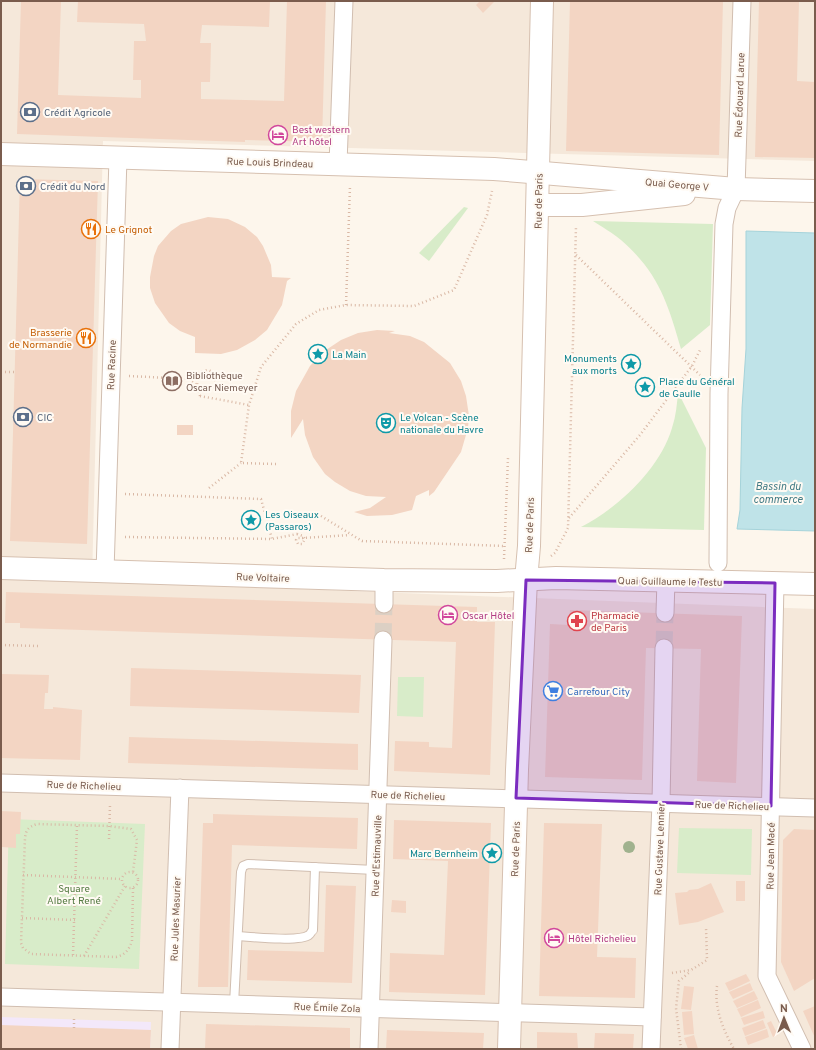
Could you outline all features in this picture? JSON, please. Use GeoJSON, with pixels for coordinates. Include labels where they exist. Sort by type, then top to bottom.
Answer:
{"type":"FeatureCollection","features":[{"type":"Feature","properties":{"kind":"main road","name":"Rue de Paris"},"geometry":{"type":"LineString","coordinates":[[509,1049],[516,798],[526,580],[529,546],[542,1]]}},
{"type":"Feature","properties":{"kind":"main road","name":"Rue Louis Brindeau"},"geometry":{"type":"LineString","coordinates":[[1,154],[494,169],[539,172]]}},
{"type":"Feature","properties":{"kind":"main road","name":"Quai George V"},"geometry":{"type":"LineString","coordinates":[[539,172],[736,189],[815,191]]}},
{"type":"Feature","properties":{"kind":"main road"},"geometry":{"type":"LineString","coordinates":[[538,205],[574,206],[736,189]]}},
{"type":"Feature","properties":{"kind":"main road","name":"Rue Voltaire"},"geometry":{"type":"LineString","coordinates":[[1,568],[384,580],[526,580]]}},
{"type":"Feature","properties":{"kind":"main road","name":"Quai Guillaume le Testu"},"geometry":{"type":"LineString","coordinates":[[526,580],[561,578],[815,584]]}},
{"type":"Feature","properties":{"kind":"street"},"geometry":{"type":"LineString","coordinates":[[338,164],[344,1]]}},
{"type":"Feature","properties":{"kind":"street","name":"Rue Édouard Larue"},"geometry":{"type":"LineString","coordinates":[[736,189],[742,1]]}},
{"type":"Feature","properties":{"kind":"street","name":"Rue Racine"},"geometry":{"type":"LineString","coordinates":[[105,572],[118,158]]}},
{"type":"Feature","properties":{"kind":"street"},"geometry":{"type":"LineString","coordinates":[[718,563],[719,394],[724,224],[727,208],[736,189]]}},
{"type":"Feature","properties":{"kind":"street"},"geometry":{"type":"LineString","coordinates":[[384,580],[384,604]]}},
{"type":"Feature","properties":{"kind":"street"},"geometry":{"type":"LineString","coordinates":[[665,613],[666,580]]}},
{"type":"Feature","properties":{"kind":"street","name":"Rue Jean Macé"},"geometry":{"type":"LineString","coordinates":[[775,583],[767,976],[802,1049]]}},
{"type":"Feature","properties":{"kind":"street","name":"Rue d'Estimauville"},"geometry":{"type":"LineString","coordinates":[[369,1049],[383,640]]}},
{"type":"Feature","properties":{"kind":"street","name":"Rue Gustave Lennier"},"geometry":{"type":"LineString","coordinates":[[651,1049],[661,803],[664,648]]}},
{"type":"Feature","properties":{"kind":"street","name":"Rue de Richelieu"},"geometry":{"type":"LineString","coordinates":[[1,783],[815,808]]}},
{"type":"Feature","properties":{"kind":"street","name":"Rue Jules Masurier"},"geometry":{"type":"LineString","coordinates":[[170,1049],[180,788]]}},
{"type":"Feature","properties":{"kind":"street","name":"Rue Émile Zola"},"geometry":{"type":"LineString","coordinates":[[1,996],[652,1017]]}},
{"type":"Feature","properties":{"kind":"lane"},"geometry":{"type":"LineString","coordinates":[[234,1004],[239,936],[241,872],[243,866],[248,864],[375,870]]}},
{"type":"Feature","properties":{"kind":"lane"},"geometry":{"type":"LineString","coordinates":[[239,936],[277,938],[302,937],[309,935],[313,930],[315,867]]}},
{"type":"Feature","properties":{"kind":"path"},"geometry":{"type":"LineString","coordinates":[[241,463],[249,405],[261,367],[296,324],[319,310],[346,305],[414,306],[454,290],[488,215],[493,187]]}},
{"type":"Feature","properties":{"kind":"path"},"geometry":{"type":"LineString","coordinates":[[346,305],[350,196]]}},
{"type":"Feature","properties":{"kind":"path"},"geometry":{"type":"LineString","coordinates":[[555,553],[568,528],[569,518],[576,218],[574,206]]}},
{"type":"Feature","properties":{"kind":"path"},"geometry":{"type":"LineString","coordinates":[[575,255],[692,366],[719,394]]}},
{"type":"Feature","properties":{"kind":"path"},"geometry":{"type":"LineString","coordinates":[[569,518],[640,435],[692,366],[703,346]]}},
{"type":"Feature","properties":{"kind":"path"},"geometry":{"type":"LineString","coordinates":[[111,375],[189,379],[196,384],[202,389],[207,391],[212,390],[216,384],[213,372],[208,370],[199,372],[196,379],[198,385],[199,391],[200,396],[249,405]]}},
{"type":"Feature","properties":{"kind":"path"},"geometry":{"type":"LineString","coordinates":[[1,372],[14,372]]}},
{"type":"Feature","properties":{"kind":"path"},"geometry":{"type":"LineString","coordinates":[[208,488],[241,463],[276,464]]}},
{"type":"Feature","properties":{"kind":"path"},"geometry":{"type":"LineString","coordinates":[[108,493],[261,499],[272,539]]}},
{"type":"Feature","properties":{"kind":"path"},"geometry":{"type":"LineString","coordinates":[[321,516],[362,541],[529,546]]}},
{"type":"Feature","properties":{"kind":"path"},"geometry":{"type":"LineString","coordinates":[[107,536],[272,539],[297,534],[303,536],[305,539],[302,544],[298,544],[296,540],[300,537],[302,538],[308,538],[310,539],[350,534]]}},
{"type":"Feature","properties":{"kind":"path"},"geometry":{"type":"LineString","coordinates":[[1,645],[38,646]]}},
{"type":"Feature","properties":{"kind":"path"},"geometry":{"type":"LineString","coordinates":[[109,839],[110,786]]}},
{"type":"Feature","properties":{"kind":"path"},"geometry":{"type":"LineString","coordinates":[[37,824],[109,826],[127,827],[131,829],[137,840],[134,872],[138,878],[137,884],[133,888],[132,941],[130,949],[124,954],[116,957],[31,954],[26,952],[21,943],[24,838],[27,829],[37,824]]}},
{"type":"Feature","properties":{"kind":"path"},"geometry":{"type":"LineString","coordinates":[[74,955],[77,825]]}},
{"type":"Feature","properties":{"kind":"path"},"geometry":{"type":"LineString","coordinates":[[122,879],[126,872],[134,872]]}},
{"type":"Feature","properties":{"kind":"path"},"geometry":{"type":"LineString","coordinates":[[23,875],[122,879]]}},
{"type":"Feature","properties":{"kind":"path"},"geometry":{"type":"LineString","coordinates":[[122,879],[125,886]]}},
{"type":"Feature","properties":{"kind":"path"},"geometry":{"type":"LineString","coordinates":[[125,886],[133,888]]}},
{"type":"Feature","properties":{"kind":"path"},"geometry":{"type":"LineString","coordinates":[[84,956],[125,886]]}},
{"type":"Feature","properties":{"kind":"path"},"geometry":{"type":"LineString","coordinates":[[22,918],[75,920]]}},
{"type":"Feature","properties":{"kind":"path"},"geometry":{"type":"LineString","coordinates":[[681,1049],[676,1008],[679,981],[691,970],[707,960],[706,927]]}},
{"type":"Feature","properties":{"kind":"path"},"geometry":{"type":"LineString","coordinates":[[654,972],[673,973],[691,970]]}},
{"type":"Feature","properties":{"kind":"path"},"geometry":{"type":"LineString","coordinates":[[717,986],[715,1000],[724,1030],[734,1049]]}},
{"type":"Feature","properties":{"kind":"highlighted area"},"geometry":{"type":"Polygon","coordinates":[[[526,580],[775,583],[771,806],[516,798],[526,580]]]}},
{"type":"Feature","properties":{"kind":"shaded area"},"geometry":{"type":"Polygon","coordinates":[[[1,1],[815,1],[815,161],[103,141],[92,581],[815,609],[815,1049],[1,1049],[1,1]]]}},
{"type":"Feature","properties":{"kind":"shaded area"},"geometry":{"type":"Polygon","coordinates":[[[1,1017],[151,1022],[150,1049],[1,1049],[1,1017]]]}},
{"type":"Feature","properties":{"kind":"green space"},"geometry":{"type":"Polygon","coordinates":[[[464,207],[468,208],[429,261],[419,253],[464,207]]]}},
{"type":"Feature","properties":{"kind":"green space"},"geometry":{"type":"Polygon","coordinates":[[[593,221],[713,224],[710,325],[681,349],[666,303],[653,276],[634,252],[621,240],[593,221]]]}},
{"type":"Feature","properties":{"kind":"green space"},"geometry":{"type":"Polygon","coordinates":[[[678,392],[706,448],[704,530],[581,527],[595,519],[623,498],[648,472],[658,458],[672,428],[678,392]]]}},
{"type":"Feature","properties":{"kind":"green space"},"geometry":{"type":"Polygon","coordinates":[[[398,677],[424,677],[423,717],[397,716],[398,677]]]}},
{"type":"Feature","properties":{"kind":"green space","name":"Square Albert René"},"geometry":{"type":"Polygon","coordinates":[[[9,819],[145,824],[139,969],[5,964],[9,819]]]}},
{"type":"Feature","properties":{"kind":"green space"},"geometry":{"type":"Polygon","coordinates":[[[679,828],[752,829],[751,875],[677,873],[679,828]]]}},
{"type":"Feature","properties":{"kind":"water","name":"Bassin du commerce"},"geometry":{"type":"Polygon","coordinates":[[[746,231],[815,233],[815,531],[737,529],[740,510],[742,408],[746,349],[746,231]]]}},
{"type":"Feature","properties":{"kind":"building"},"geometry":{"type":"Polygon","coordinates":[[[21,1],[61,1],[58,95],[141,98],[141,80],[133,80],[134,41],[146,41],[144,24],[77,22],[78,1],[270,1],[269,27],[202,25],[200,43],[211,43],[210,82],[201,82],[201,99],[284,101],[287,1],[326,1],[322,142],[245,140],[245,142],[17,134],[21,1]]]}},
{"type":"Feature","properties":{"kind":"building"},"geometry":{"type":"Polygon","coordinates":[[[480,1],[495,1],[483,13],[476,5],[480,1]]]}},
{"type":"Feature","properties":{"kind":"building"},"geometry":{"type":"Polygon","coordinates":[[[570,1],[723,1],[719,155],[566,151],[570,1]]]}},
{"type":"Feature","properties":{"kind":"building"},"geometry":{"type":"Polygon","coordinates":[[[759,1],[799,1],[797,81],[815,82],[815,158],[755,157],[759,1]]]}},
{"type":"Feature","properties":{"kind":"building"},"geometry":{"type":"Polygon","coordinates":[[[20,179],[98,181],[87,544],[10,541],[20,179]]]}},
{"type":"Feature","properties":{"kind":"building"},"geometry":{"type":"Polygon","coordinates":[[[208,217],[228,219],[245,227],[257,237],[263,246],[271,265],[272,277],[291,278],[287,281],[282,305],[267,330],[255,340],[237,350],[221,354],[195,353],[195,337],[180,331],[169,323],[155,303],[150,288],[150,277],[154,256],[158,246],[171,231],[181,224],[208,217]]]}},
{"type":"Feature","properties":{"kind":"building","name":"Le Volcan - Scène nationale du Havre"},"geometry":{"type":"Polygon","coordinates":[[[377,330],[395,331],[389,333],[410,336],[424,342],[450,363],[461,381],[466,396],[469,416],[468,428],[461,452],[434,492],[429,496],[429,490],[416,496],[412,510],[392,515],[367,516],[354,512],[370,508],[386,497],[366,496],[350,491],[325,474],[313,457],[305,435],[303,419],[291,438],[291,411],[296,391],[310,366],[323,352],[341,340],[358,333],[377,330]]]}},
{"type":"Feature","properties":{"kind":"building"},"geometry":{"type":"Polygon","coordinates":[[[177,425],[193,425],[193,435],[177,435],[177,425]]]}},
{"type":"Feature","properties":{"kind":"building"},"geometry":{"type":"Polygon","coordinates":[[[6,592],[477,607],[477,622],[495,622],[490,775],[394,771],[395,741],[429,742],[429,747],[452,748],[456,642],[20,628],[20,623],[5,623],[6,592]]]}},
{"type":"Feature","properties":{"kind":"building"},"geometry":{"type":"Polygon","coordinates":[[[570,610],[742,616],[736,783],[697,781],[701,649],[646,648],[642,780],[545,777],[550,624],[569,625],[570,610]]]}},
{"type":"Feature","properties":{"kind":"building"},"geometry":{"type":"Polygon","coordinates":[[[131,668],[361,675],[359,713],[130,706],[131,668]]]}},
{"type":"Feature","properties":{"kind":"building"},"geometry":{"type":"Polygon","coordinates":[[[1,674],[49,675],[48,693],[45,693],[44,709],[53,709],[53,707],[82,710],[80,760],[1,758],[1,674]]]}},
{"type":"Feature","properties":{"kind":"building"},"geometry":{"type":"Polygon","coordinates":[[[129,737],[358,744],[358,770],[128,763],[129,737]]]}},
{"type":"Feature","properties":{"kind":"building"},"geometry":{"type":"Polygon","coordinates":[[[1,811],[21,812],[20,834],[16,834],[16,848],[2,847],[1,811]]]}},
{"type":"Feature","properties":{"kind":"building"},"geometry":{"type":"Polygon","coordinates":[[[213,814],[358,818],[357,849],[232,845],[228,987],[198,987],[203,823],[213,823],[213,814]]]}},
{"type":"Feature","properties":{"kind":"building"},"geometry":{"type":"Polygon","coordinates":[[[394,820],[491,823],[485,995],[389,992],[390,953],[444,955],[448,861],[393,859],[394,820]]]}},
{"type":"Feature","properties":{"kind":"building"},"geometry":{"type":"Polygon","coordinates":[[[544,823],[602,824],[597,957],[636,958],[635,998],[539,996],[544,823]]]}},
{"type":"Feature","properties":{"kind":"building"},"geometry":{"type":"Polygon","coordinates":[[[794,829],[815,830],[815,978],[794,991],[781,962],[783,840],[794,829]]]}},
{"type":"Feature","properties":{"kind":"building"},"geometry":{"type":"Polygon","coordinates":[[[736,881],[745,881],[745,901],[736,901],[736,881]]]}},
{"type":"Feature","properties":{"kind":"building"},"geometry":{"type":"Polygon","coordinates":[[[711,883],[724,912],[698,922],[679,925],[675,893],[698,889],[711,883]]]}},
{"type":"Feature","properties":{"kind":"building"},"geometry":{"type":"Polygon","coordinates":[[[326,885],[356,886],[352,983],[247,980],[248,950],[324,952],[326,885]]]}},
{"type":"Feature","properties":{"kind":"building"},"geometry":{"type":"Polygon","coordinates":[[[392,900],[406,901],[406,913],[391,912],[392,900]]]}},
{"type":"Feature","properties":{"kind":"building"},"geometry":{"type":"Polygon","coordinates":[[[746,974],[750,981],[729,991],[725,983],[746,974]]]}},
{"type":"Feature","properties":{"kind":"building"},"geometry":{"type":"Polygon","coordinates":[[[750,983],[753,990],[733,999],[729,992],[750,983]]]}},
{"type":"Feature","properties":{"kind":"building"},"geometry":{"type":"Polygon","coordinates":[[[684,986],[694,987],[691,1010],[681,1009],[684,986]]]}},
{"type":"Feature","properties":{"kind":"building"},"geometry":{"type":"Polygon","coordinates":[[[754,991],[758,999],[737,1008],[733,1001],[754,991]]]}},
{"type":"Feature","properties":{"kind":"building"},"geometry":{"type":"Polygon","coordinates":[[[758,1000],[761,1008],[741,1017],[737,1009],[758,1000]]]}},
{"type":"Feature","properties":{"kind":"building"},"geometry":{"type":"Polygon","coordinates":[[[815,1006],[815,1038],[803,1011],[815,1006]]]}},
{"type":"Feature","properties":{"kind":"building"},"geometry":{"type":"Polygon","coordinates":[[[692,1011],[694,1034],[684,1035],[682,1012],[692,1011]]]}},
{"type":"Feature","properties":{"kind":"building"},"geometry":{"type":"Polygon","coordinates":[[[763,1011],[765,1018],[744,1025],[741,1018],[763,1011]]]}},
{"type":"Feature","properties":{"kind":"building"},"geometry":{"type":"Polygon","coordinates":[[[763,1020],[766,1028],[745,1036],[742,1028],[763,1020]]]}},
{"type":"Feature","properties":{"kind":"building"},"geometry":{"type":"Polygon","coordinates":[[[771,1021],[778,1035],[773,1037],[767,1023],[771,1021]]]}},
{"type":"Feature","properties":{"kind":"building"},"geometry":{"type":"Polygon","coordinates":[[[206,1024],[350,1028],[350,1049],[205,1049],[206,1024]]]}},
{"type":"Feature","properties":{"kind":"building"},"geometry":{"type":"Polygon","coordinates":[[[1,1025],[151,1030],[150,1049],[1,1049],[1,1025]]]}},
{"type":"Feature","properties":{"kind":"building"},"geometry":{"type":"Polygon","coordinates":[[[767,1029],[769,1037],[748,1045],[745,1037],[767,1029]]]}},
{"type":"Feature","properties":{"kind":"building"},"geometry":{"type":"Polygon","coordinates":[[[387,1030],[484,1033],[483,1049],[386,1049],[387,1030]]]}},
{"type":"Feature","properties":{"kind":"building"},"geometry":{"type":"Polygon","coordinates":[[[537,1032],[577,1033],[578,1049],[537,1049],[537,1032]]]}},
{"type":"Feature","properties":{"kind":"building"},"geometry":{"type":"Polygon","coordinates":[[[595,1033],[634,1034],[633,1049],[594,1049],[595,1033]]]}},
{"type":"Feature","properties":{"kind":"building"},"geometry":{"type":"Polygon","coordinates":[[[694,1035],[698,1049],[688,1049],[684,1038],[694,1035]]]}},
{"type":"Feature","properties":{"kind":"tunnel"},"geometry":{"type":"LineString","coordinates":[[383,640],[384,604]]}},
{"type":"Feature","properties":{"kind":"tunnel"},"geometry":{"type":"LineString","coordinates":[[664,648],[665,613]]}},
{"type":"Feature","properties":{"kind":"place","name":"Crédit Agricole"},"geometry":{"type":"Point","coordinates":[30,112]}},
{"type":"Feature","properties":{"kind":"place","name":"Best western Art hôtel"},"geometry":{"type":"Point","coordinates":[278,135]}},
{"type":"Feature","properties":{"kind":"place","name":"Crédit du Nord"},"geometry":{"type":"Point","coordinates":[26,186]}},
{"type":"Feature","properties":{"kind":"place","name":"Le Grignot"},"geometry":{"type":"Point","coordinates":[91,229]}},
{"type":"Feature","properties":{"kind":"place","name":"Brasserie de Normandie"},"geometry":{"type":"Point","coordinates":[86,338]}},
{"type":"Feature","properties":{"kind":"place","name":"La Main"},"geometry":{"type":"Point","coordinates":[318,354]}},
{"type":"Feature","properties":{"kind":"place","name":"Monuments aux morts"},"geometry":{"type":"Point","coordinates":[631,364]}},
{"type":"Feature","properties":{"kind":"place","name":"Bibliothèque Oscar Niemeyer"},"geometry":{"type":"Point","coordinates":[172,381]}},
{"type":"Feature","properties":{"kind":"place","name":"Place du Général de Gaulle"},"geometry":{"type":"Point","coordinates":[645,387]}},
{"type":"Feature","properties":{"kind":"place","name":"CIC"},"geometry":{"type":"Point","coordinates":[23,417]}},
{"type":"Feature","properties":{"kind":"place","name":"Le Volcan - Scène nationale du Havre"},"geometry":{"type":"Point","coordinates":[386,423]}},
{"type":"Feature","properties":{"kind":"place","name":"Les Oiseaux (Passaros)"},"geometry":{"type":"Point","coordinates":[251,520]}},
{"type":"Feature","properties":{"kind":"place","name":"Oscar Hôtel"},"geometry":{"type":"Point","coordinates":[448,615]}},
{"type":"Feature","properties":{"kind":"place","name":"Pharmacie de Paris"},"geometry":{"type":"Point","coordinates":[577,621]}},
{"type":"Feature","properties":{"kind":"place","name":"Carrefour City"},"geometry":{"type":"Point","coordinates":[553,691]}},
{"type":"Feature","properties":{"kind":"place","name":"Marc Bernheim"},"geometry":{"type":"Point","coordinates":[492,853]}},
{"type":"Feature","properties":{"kind":"place","name":"Hôtel Richelieu"},"geometry":{"type":"Point","coordinates":[554,938]}}]}
